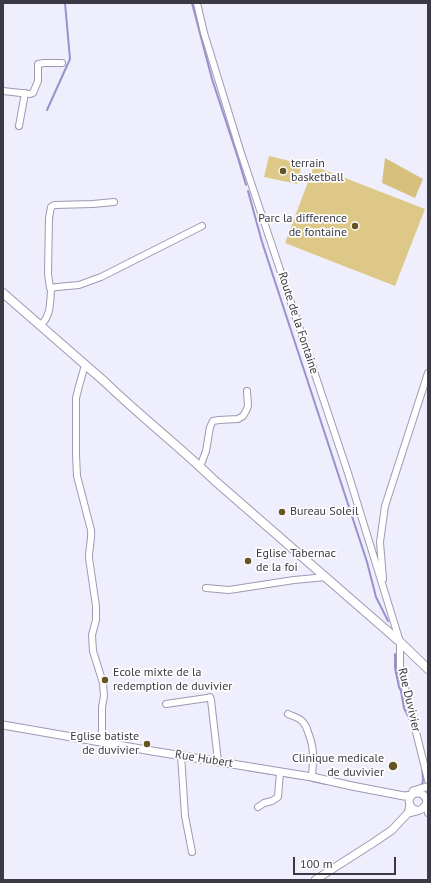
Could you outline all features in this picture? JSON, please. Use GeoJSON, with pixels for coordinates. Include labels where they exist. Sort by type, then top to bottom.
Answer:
{"type":"FeatureCollection","features":[{"type":"Feature","properties":{"kind":"main road"},"geometry":{"type":"LineString","coordinates":[[3,292],[214,480],[400,642],[428,669]]}},
{"type":"Feature","properties":{"kind":"street","name":"Route de la Fontaine"},"geometry":{"type":"LineString","coordinates":[[197,3],[204,33],[240,150],[348,473],[400,642]]}},
{"type":"Feature","properties":{"kind":"street"},"geometry":{"type":"LineString","coordinates":[[3,91],[30,94],[34,93],[38,81],[38,64],[44,62],[62,63]]}},
{"type":"Feature","properties":{"kind":"street"},"geometry":{"type":"LineString","coordinates":[[19,126],[25,93]]}},
{"type":"Feature","properties":{"kind":"street"},"geometry":{"type":"LineString","coordinates":[[41,325],[47,318],[50,306],[51,289],[48,266],[49,218],[51,207],[54,205],[114,202]]}},
{"type":"Feature","properties":{"kind":"street"},"geometry":{"type":"LineString","coordinates":[[51,289],[79,285],[93,280],[177,240],[202,226]]}},
{"type":"Feature","properties":{"kind":"street"},"geometry":{"type":"LineString","coordinates":[[85,365],[76,398],[76,455],[77,476],[92,535],[89,558],[96,606],[96,620],[92,635],[93,651],[103,683],[104,696],[102,707],[103,721],[101,742]]}},
{"type":"Feature","properties":{"kind":"street"},"geometry":{"type":"LineString","coordinates":[[383,588],[380,542],[385,506],[428,373]]}},
{"type":"Feature","properties":{"kind":"street"},"geometry":{"type":"LineString","coordinates":[[200,467],[206,451],[210,425],[213,421],[238,419],[243,416],[248,406],[247,391]]}},
{"type":"Feature","properties":{"kind":"street"},"geometry":{"type":"LineString","coordinates":[[206,588],[229,590],[294,580],[326,577]]}},
{"type":"Feature","properties":{"kind":"street","name":"Rue Duvivier"},"geometry":{"type":"LineString","coordinates":[[400,642],[400,668],[428,784]]}},
{"type":"Feature","properties":{"kind":"street"},"geometry":{"type":"LineString","coordinates":[[166,704],[210,697],[212,700],[218,761]]}},
{"type":"Feature","properties":{"kind":"street"},"geometry":{"type":"LineString","coordinates":[[288,714],[299,718],[306,725],[314,752],[312,777]]}},
{"type":"Feature","properties":{"kind":"street","name":"Rue Hubert"},"geometry":{"type":"LineString","coordinates":[[3,725],[408,794]]}},
{"type":"Feature","properties":{"kind":"street"},"geometry":{"type":"LineString","coordinates":[[181,755],[185,816],[192,852]]}},
{"type":"Feature","properties":{"kind":"street"},"geometry":{"type":"LineString","coordinates":[[258,807],[278,797],[280,772]]}},
{"type":"Feature","properties":{"kind":"street"},"geometry":{"type":"LineString","coordinates":[[408,794],[428,784]]}},
{"type":"Feature","properties":{"kind":"street"},"geometry":{"type":"LineString","coordinates":[[408,794],[428,784]]}},
{"type":"Feature","properties":{"kind":"street"},"geometry":{"type":"LineString","coordinates":[[315,880],[392,830],[408,813],[425,807],[428,784]]}},
{"type":"Feature","properties":{"kind":"street"},"geometry":{"type":"LineString","coordinates":[[408,794],[424,795],[426,801]]}},
{"type":"Feature","properties":{"kind":"street"},"geometry":{"type":"LineString","coordinates":[[408,794],[419,809]]}},
{"type":"Feature","properties":{"kind":"shaded area","name":"terrain basketball"},"geometry":{"type":"Polygon","coordinates":[[[269,156],[302,164],[297,184],[264,177],[269,156]]]}},
{"type":"Feature","properties":{"kind":"shaded area"},"geometry":{"type":"Polygon","coordinates":[[[385,158],[423,179],[415,198],[382,183],[385,158]]]}},
{"type":"Feature","properties":{"kind":"shaded area","name":"Parc la difference de fontaine"},"geometry":{"type":"Polygon","coordinates":[[[314,166],[425,209],[395,286],[285,243],[314,166]]]}},
{"type":"Feature","properties":{"kind":"waterway"},"geometry":{"type":"LineString","coordinates":[[47,110],[70,59],[65,3]]}},
{"type":"Feature","properties":{"kind":"waterway"},"geometry":{"type":"LineString","coordinates":[[192,3],[212,79],[246,185]]}},
{"type":"Feature","properties":{"kind":"waterway"},"geometry":{"type":"LineString","coordinates":[[229,106],[247,163]]}},
{"type":"Feature","properties":{"kind":"waterway"},"geometry":{"type":"LineString","coordinates":[[248,191],[262,242],[367,562],[376,597],[388,621]]}},
{"type":"Feature","properties":{"kind":"waterway"},"geometry":{"type":"LineString","coordinates":[[395,654],[395,668],[399,687],[404,708],[410,720]]}},
{"type":"Feature","properties":{"kind":"waterway"},"geometry":{"type":"LineString","coordinates":[[421,786],[423,781],[422,765]]}},
{"type":"Feature","properties":{"kind":"waterway"},"geometry":{"type":"LineString","coordinates":[[247,770],[304,779]]}},
{"type":"Feature","properties":{"kind":"waterway"},"geometry":{"type":"LineString","coordinates":[[312,781],[326,784]]}},
{"type":"Feature","properties":{"kind":"place","name":"terrain basketball"},"geometry":{"type":"Point","coordinates":[283,171]}},
{"type":"Feature","properties":{"kind":"place","name":"Parc la difference de fontaine"},"geometry":{"type":"Point","coordinates":[355,226]}},
{"type":"Feature","properties":{"kind":"place","name":"Bureau Soleil"},"geometry":{"type":"Point","coordinates":[282,512]}},
{"type":"Feature","properties":{"kind":"place","name":"Eglise Tabernac de la foi"},"geometry":{"type":"Point","coordinates":[248,561]}},
{"type":"Feature","properties":{"kind":"place","name":"Ecole mixte de la redemption de duvivier"},"geometry":{"type":"Point","coordinates":[105,680]}},
{"type":"Feature","properties":{"kind":"place","name":"Eglise batiste de duvivier"},"geometry":{"type":"Point","coordinates":[147,744]}},
{"type":"Feature","properties":{"kind":"place","name":"Clinique medicale de duvivier"},"geometry":{"type":"Point","coordinates":[393,766]}}]}
